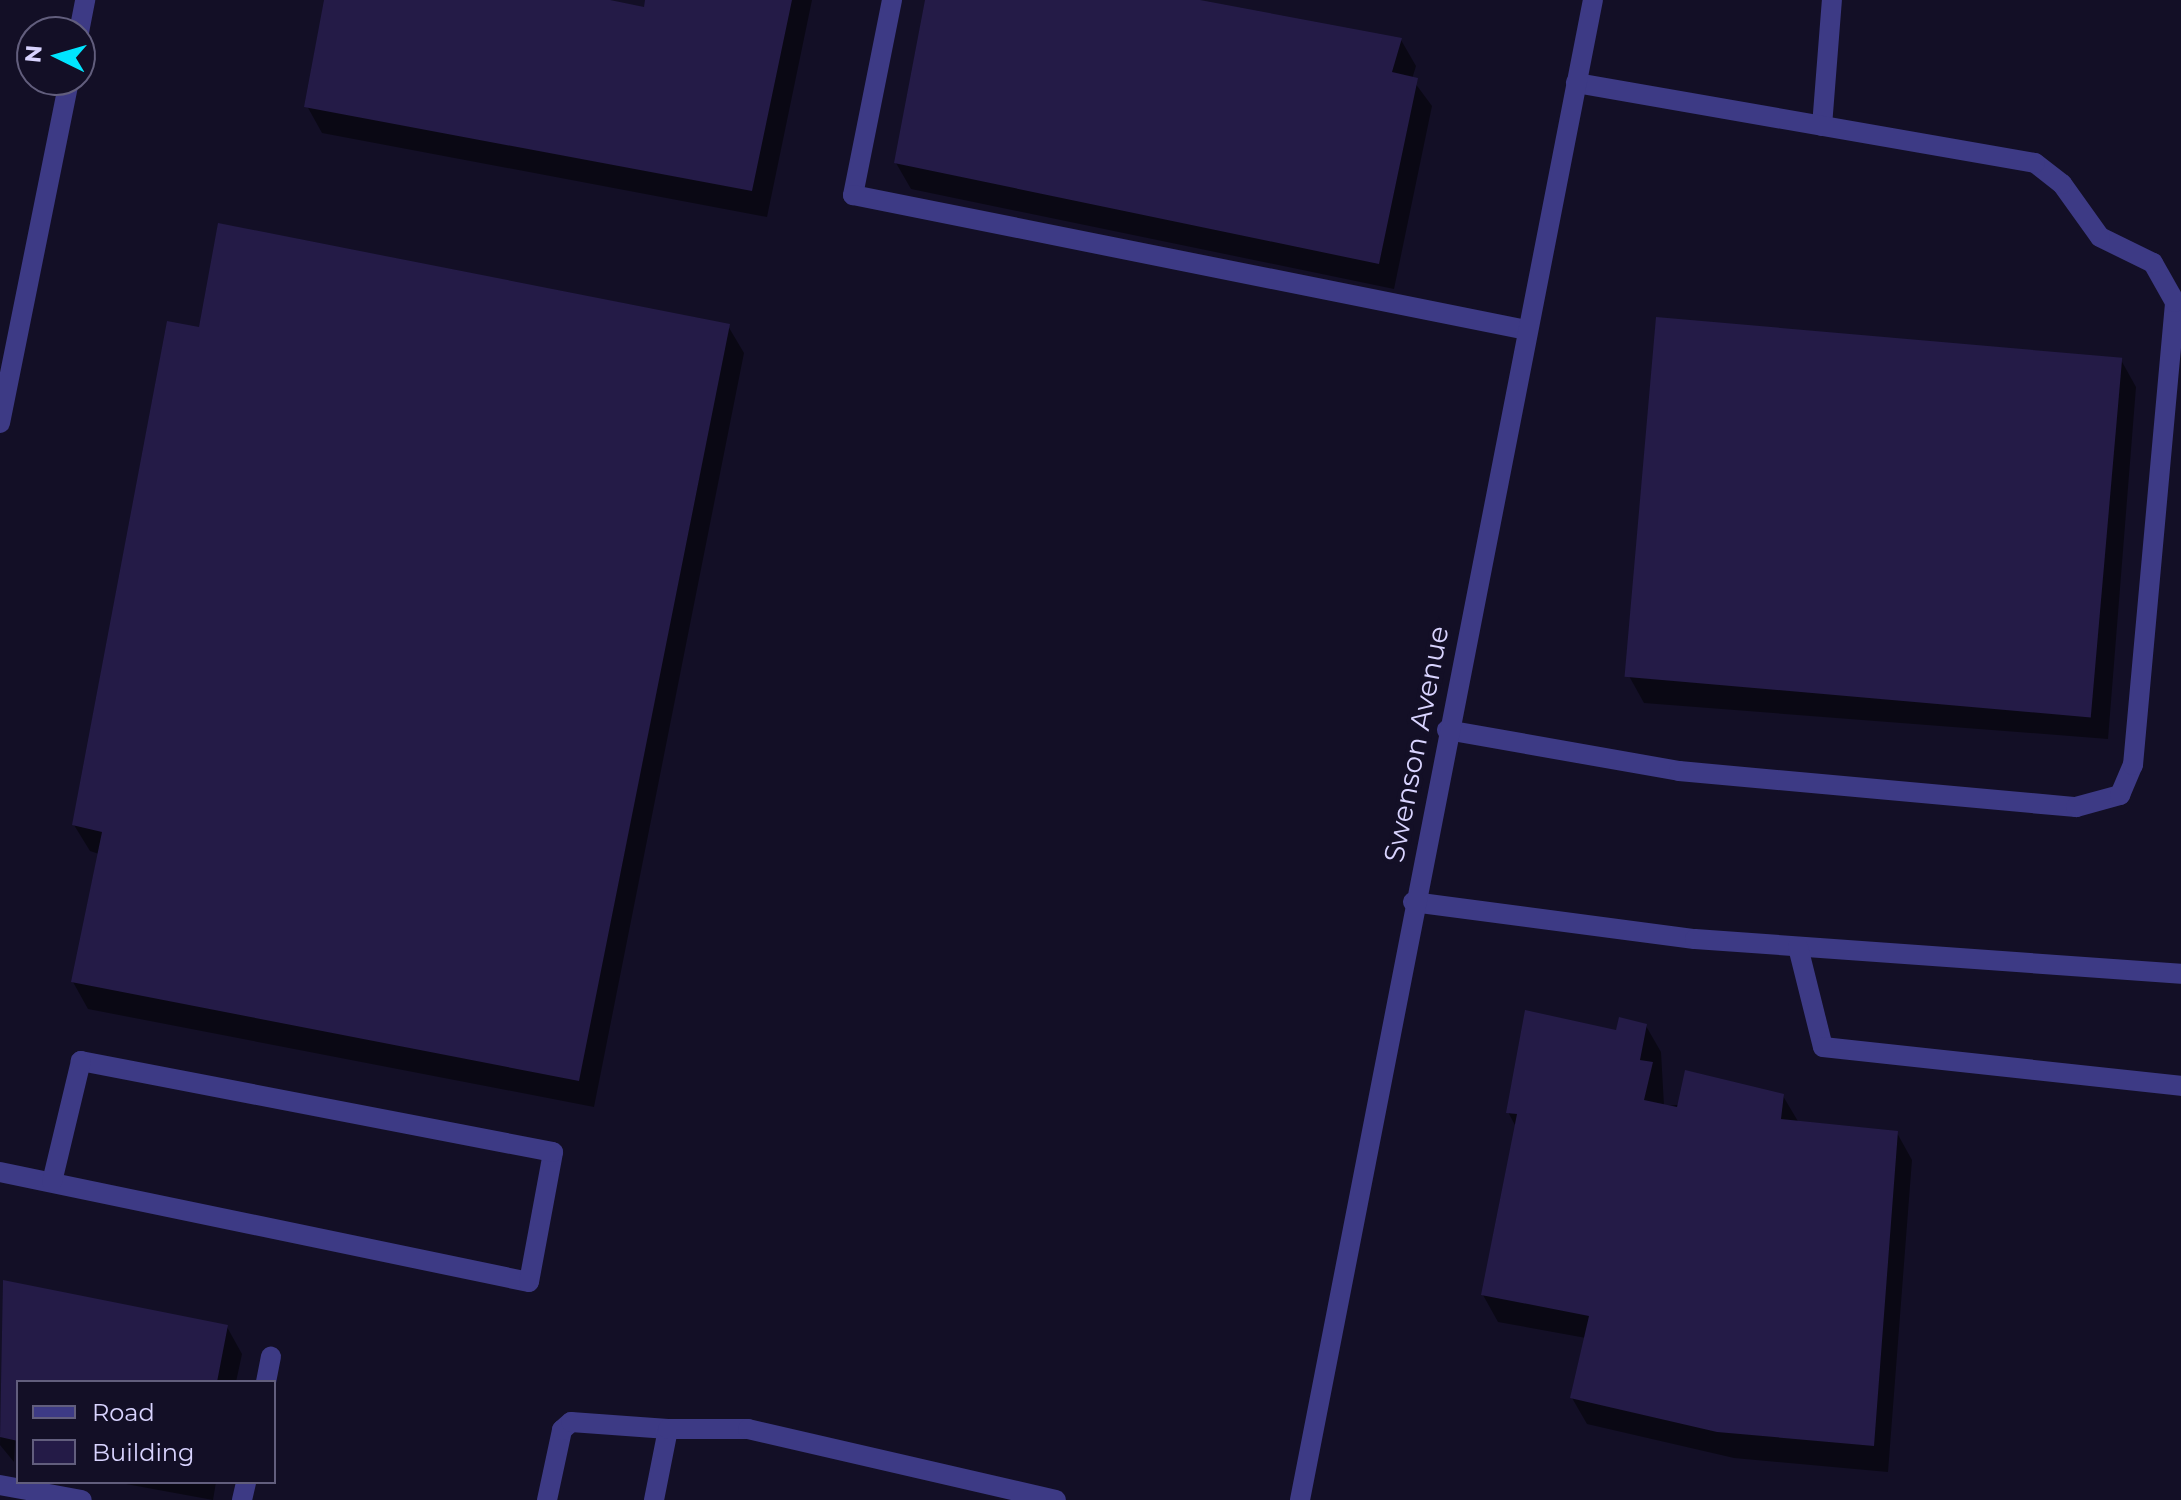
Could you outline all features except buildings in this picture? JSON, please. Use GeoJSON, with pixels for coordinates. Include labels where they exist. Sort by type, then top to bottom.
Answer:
{"type":"FeatureCollection","features":[{"type":"Feature","properties":{"kind":"street"},"geometry":{"type":"LineString","coordinates":[[892,0],[853,195],[1527,330]]}},
{"type":"Feature","properties":{"kind":"street","name":"Swenson Avenue"},"geometry":{"type":"LineString","coordinates":[[1300,1500],[1413,902],[1593,0]]}},
{"type":"Feature","properties":{"kind":"street"},"geometry":{"type":"LineString","coordinates":[[1822,126],[1832,0]]}},
{"type":"Feature","properties":{"kind":"street"},"geometry":{"type":"LineString","coordinates":[[1447,730],[1679,771],[2076,807],[2120,795],[2138,740],[2175,302],[2170,285],[2153,263],[2100,237],[2049,170],[1576,83]]}},
{"type":"Feature","properties":{"kind":"street"},"geometry":{"type":"LineString","coordinates":[[0,423],[66,96]]}},
{"type":"Feature","properties":{"kind":"street"},"geometry":{"type":"LineString","coordinates":[[1413,902],[1798,947],[2181,974]]}},
{"type":"Feature","properties":{"kind":"street"},"geometry":{"type":"LineString","coordinates":[[1798,947],[1823,1047],[2181,1086]]}},
{"type":"Feature","properties":{"kind":"street"},"geometry":{"type":"LineString","coordinates":[[0,1172],[529,1282],[553,1152],[81,1061],[52,1182]]}},
{"type":"Feature","properties":{"kind":"street"},"geometry":{"type":"LineString","coordinates":[[266,1380],[271,1356]]}},
{"type":"Feature","properties":{"kind":"street"},"geometry":{"type":"LineString","coordinates":[[547,1500],[562,1430],[571,1422],[668,1429],[748,1429],[1056,1500]]}},
{"type":"Feature","properties":{"kind":"street"},"geometry":{"type":"LineString","coordinates":[[654,1500],[668,1429]]}},
{"type":"Feature","properties":{"kind":"street"},"geometry":{"type":"LineString","coordinates":[[0,1485],[82,1500]]}}]}
